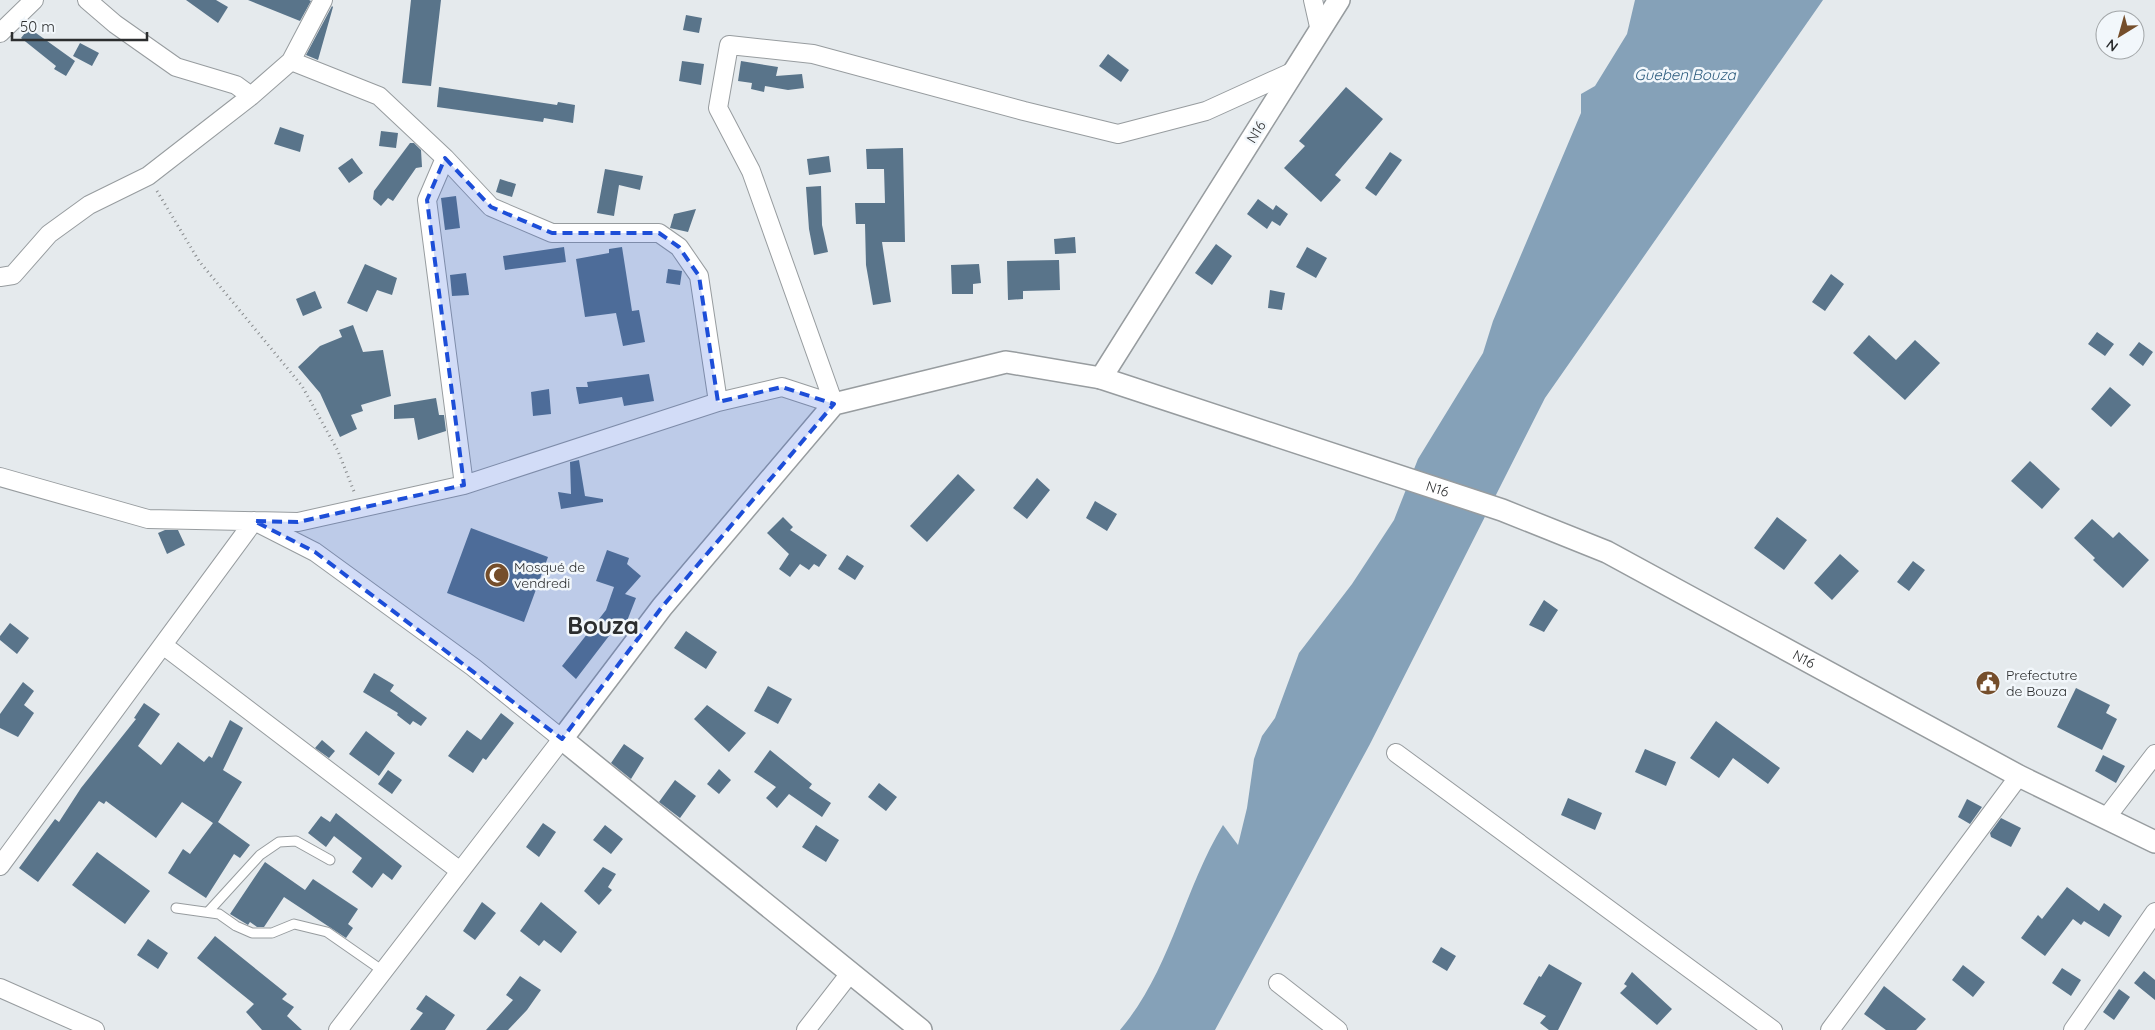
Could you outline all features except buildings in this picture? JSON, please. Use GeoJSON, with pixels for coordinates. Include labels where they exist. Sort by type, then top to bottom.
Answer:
{"type":"FeatureCollection","features":[{"type":"Feature","properties":{"kind":"street"},"geometry":{"type":"LineString","coordinates":[[0,33],[34,0]]}},
{"type":"Feature","properties":{"kind":"street"},"geometry":{"type":"LineString","coordinates":[[87,0],[114,24],[176,67],[236,85],[251,96]]}},
{"type":"Feature","properties":{"kind":"street"},"geometry":{"type":"LineString","coordinates":[[0,276],[13,275],[49,234],[90,204],[148,176],[251,96],[290,61],[323,0]]}},
{"type":"Feature","properties":{"kind":"street"},"geometry":{"type":"LineString","coordinates":[[1313,0],[1320,30]]}},
{"type":"Feature","properties":{"kind":"street","name":"N16"},"geometry":{"type":"LineString","coordinates":[[1339,0],[1101,378],[1502,510],[1607,552],[2019,776],[2155,842]]}},
{"type":"Feature","properties":{"kind":"street"},"geometry":{"type":"LineString","coordinates":[[834,404],[751,171],[718,108],[729,45],[814,54],[1015,109],[1118,134],[1206,111],[1294,71]]}},
{"type":"Feature","properties":{"kind":"street"},"geometry":{"type":"LineString","coordinates":[[290,61],[379,96],[445,158],[491,207],[552,233],[659,233],[679,247],[699,276],[718,402]]}},
{"type":"Feature","properties":{"kind":"street"},"geometry":{"type":"LineString","coordinates":[[445,158],[427,200],[464,485]]}},
{"type":"Feature","properties":{"kind":"street"},"geometry":{"type":"LineString","coordinates":[[0,477],[148,519],[298,522],[464,485],[718,402],[782,387],[834,404],[1006,362],[1101,378]]}},
{"type":"Feature","properties":{"kind":"street"},"geometry":{"type":"LineString","coordinates":[[338,1030],[662,607],[834,404]]}},
{"type":"Feature","properties":{"kind":"street"},"geometry":{"type":"LineString","coordinates":[[254,521],[316,552],[473,668],[851,972],[920,1030]]}},
{"type":"Feature","properties":{"kind":"street"},"geometry":{"type":"LineString","coordinates":[[0,866],[254,521]]}},
{"type":"Feature","properties":{"kind":"street"},"geometry":{"type":"LineString","coordinates":[[163,644],[460,871]]}},
{"type":"Feature","properties":{"kind":"street"},"geometry":{"type":"LineString","coordinates":[[1396,752],[1773,1030]]}},
{"type":"Feature","properties":{"kind":"street"},"geometry":{"type":"LineString","coordinates":[[2106,818],[2155,754]]}},
{"type":"Feature","properties":{"kind":"street"},"geometry":{"type":"LineString","coordinates":[[1830,1030],[2019,776]]}},
{"type":"Feature","properties":{"kind":"street"},"geometry":{"type":"LineString","coordinates":[[2073,1030],[2155,912]]}},
{"type":"Feature","properties":{"kind":"street"},"geometry":{"type":"LineString","coordinates":[[806,1030],[851,972]]}},
{"type":"Feature","properties":{"kind":"street"},"geometry":{"type":"LineString","coordinates":[[1278,983],[1338,1030]]}},
{"type":"Feature","properties":{"kind":"street"},"geometry":{"type":"LineString","coordinates":[[0,988],[95,1030]]}},
{"type":"Feature","properties":{"kind":"lane"},"geometry":{"type":"LineString","coordinates":[[208,912],[260,855],[279,842],[296,842],[330,860]]}},
{"type":"Feature","properties":{"kind":"lane"},"geometry":{"type":"LineString","coordinates":[[176,908],[219,914],[236,926],[252,933],[272,933],[294,924],[327,932],[384,971]]}},
{"type":"Feature","properties":{"kind":"path"},"geometry":{"type":"LineString","coordinates":[[148,176],[199,261],[302,386],[338,451],[361,508]]}},
{"type":"Feature","properties":{"kind":"highlighted area"},"geometry":{"type":"Polygon","coordinates":[[[445,158],[491,207],[552,233],[659,233],[679,247],[699,276],[718,402],[782,387],[834,404],[662,607],[562,739],[315,552],[254,521],[298,522],[464,485],[427,200],[445,158]]]}},
{"type":"Feature","properties":{"kind":"water","name":"Gueben Bouza"},"geometry":{"type":"Polygon","coordinates":[[[1635,0],[1823,0],[1545,398],[1370,744],[1215,1030],[1120,1030],[1152,982],[1197,876],[1223,825],[1238,845],[1247,808],[1254,759],[1262,736],[1275,718],[1299,653],[1352,584],[1394,520],[1418,459],[1483,353],[1493,321],[1581,113],[1581,94],[1595,86],[1627,34],[1635,0]]]}},
{"type":"Feature","properties":{"kind":"place","name":"Mosqué de vendredi"},"geometry":{"type":"Point","coordinates":[497,575]}},
{"type":"Feature","properties":{"kind":"place","name":"Prefectutre de Bouza"},"geometry":{"type":"Point","coordinates":[1988,683]}},
{"type":"Feature","properties":{"kind":"district","name":"Bouza"},"geometry":{"type":"Point","coordinates":[603,625]}}]}
